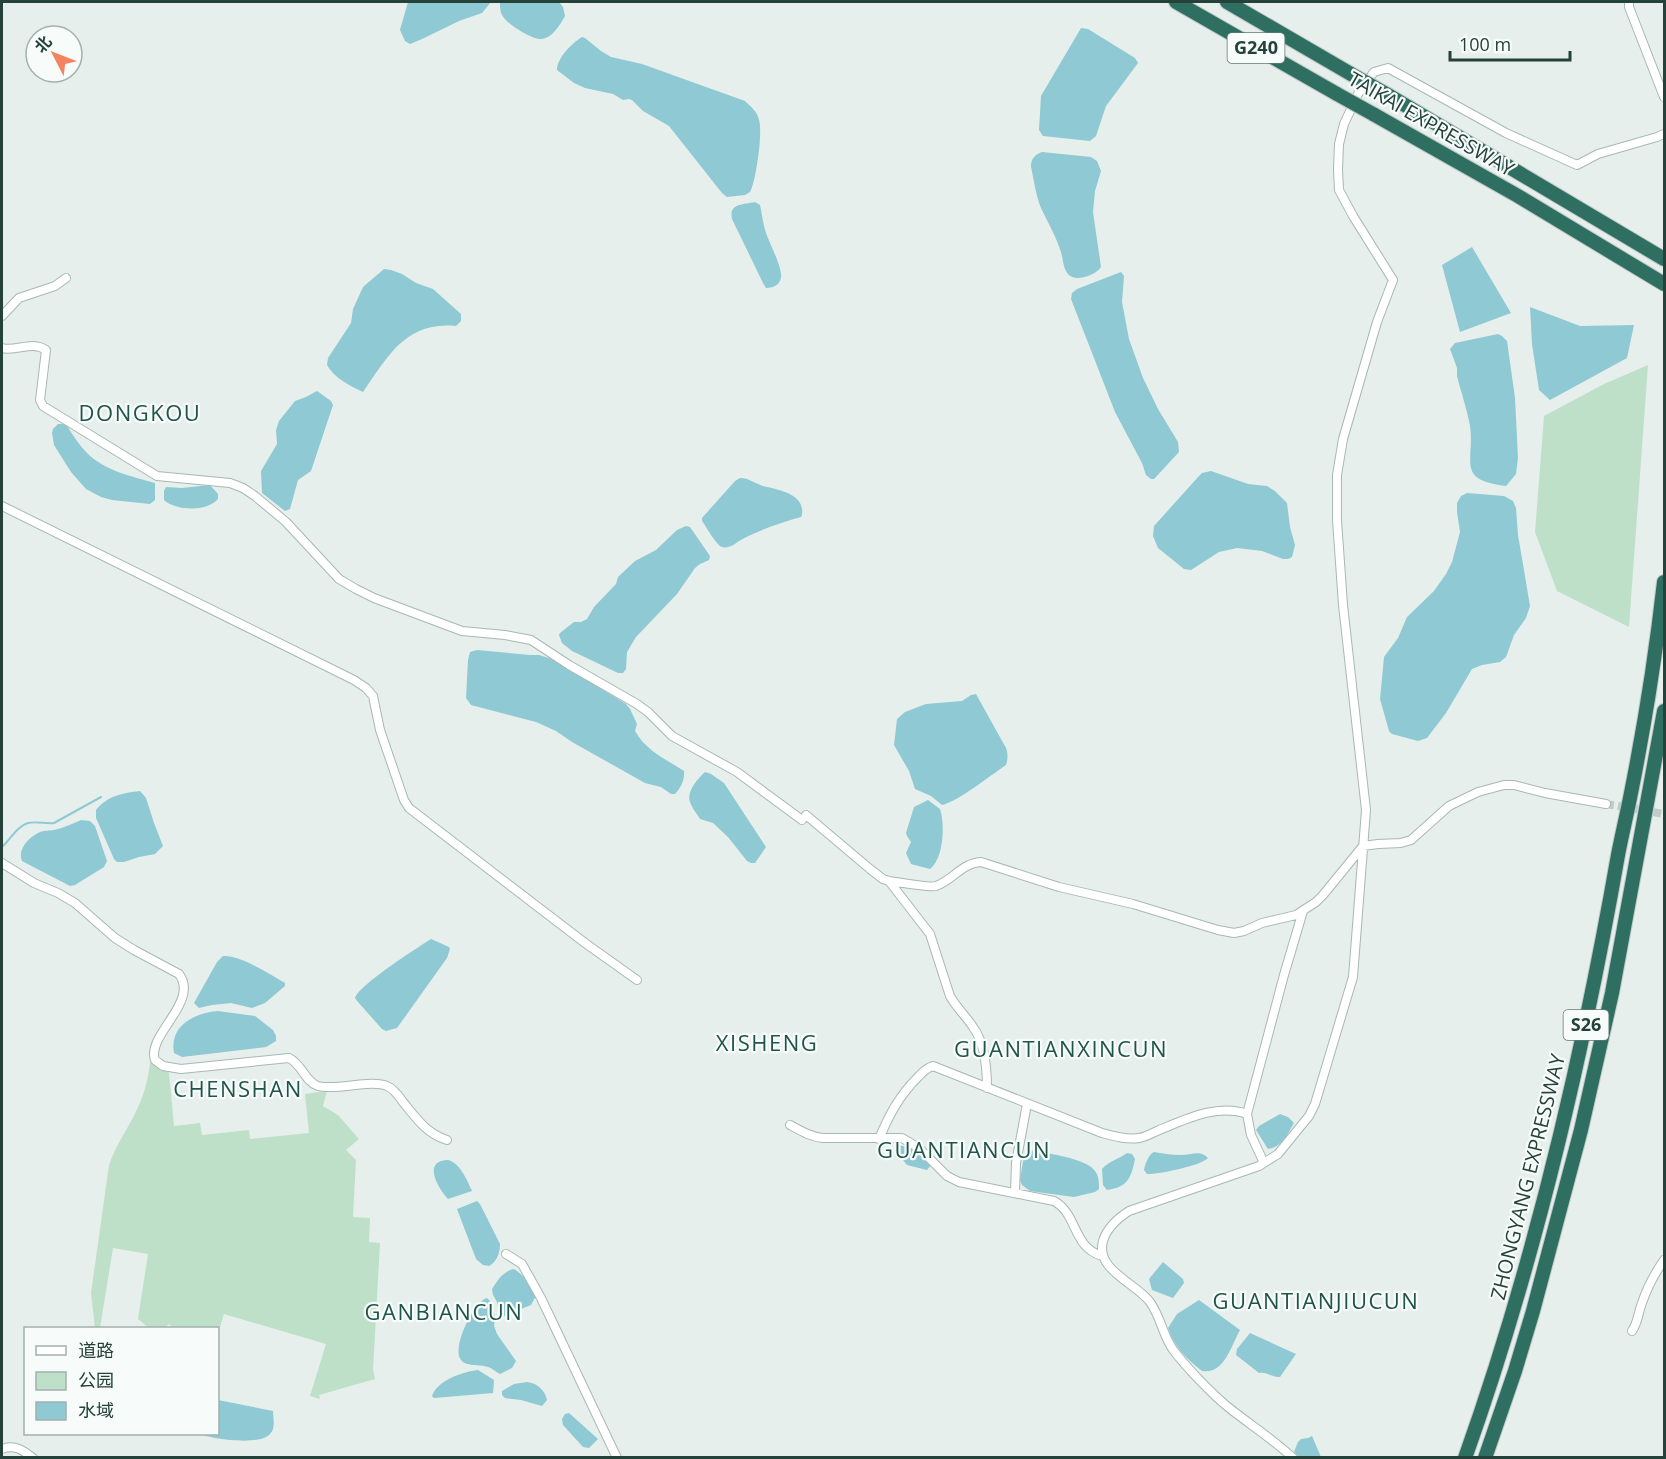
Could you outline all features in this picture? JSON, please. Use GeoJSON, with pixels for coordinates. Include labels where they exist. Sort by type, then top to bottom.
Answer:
{"type":"FeatureCollection","features":[{"type":"Feature","properties":{"kind":"highway","name":"TAIKAI EXPRESSWAY"},"geometry":{"type":"LineString","coordinates":[[1176,2],[1518,196],[1665,284]]}},
{"type":"Feature","properties":{"kind":"highway","name":"TAIKAI EXPRESSWAY"},"geometry":{"type":"LineString","coordinates":[[1227,2],[1665,259]]}},
{"type":"Feature","properties":{"kind":"highway"},"geometry":{"type":"LineString","coordinates":[[1518,196],[1528,177]]}},
{"type":"Feature","properties":{"kind":"highway","name":"ZHONGYANG EXPRESSWAY"},"geometry":{"type":"LineString","coordinates":[[1465,1458],[1518,1296],[1548,1186],[1579,1057],[1640,746],[1665,582]]}},
{"type":"Feature","properties":{"kind":"highway","name":"ZHONGYANG EXPRESSWAY"},"geometry":{"type":"LineString","coordinates":[[1485,1458],[1533,1311],[1581,1130],[1612,993],[1665,711]]}},
{"type":"Feature","properties":{"kind":"street"},"geometry":{"type":"LineString","coordinates":[[1629,2],[1665,97]]}},
{"type":"Feature","properties":{"kind":"street"},"geometry":{"type":"LineString","coordinates":[[1292,1457],[1225,1405],[1172,1349],[1156,1311],[1148,1299],[1108,1266],[1102,1256],[1102,1243],[1108,1231],[1120,1217],[1129,1211],[1264,1163],[1285,1148],[1304,1124],[1315,1104],[1353,977],[1366,810],[1343,605],[1337,519],[1337,476],[1343,438],[1377,322],[1393,280],[1339,190],[1339,144],[1344,124],[1358,94],[1374,72],[1388,68],[1506,133],[1577,165],[1598,154],[1665,134]]}},
{"type":"Feature","properties":{"kind":"street"},"geometry":{"type":"LineString","coordinates":[[2,316],[19,298],[55,286],[66,278]]}},
{"type":"Feature","properties":{"kind":"street"},"geometry":{"type":"LineString","coordinates":[[2,348],[35,345],[45,348],[40,400],[43,406],[154,475],[230,483],[243,488],[286,522],[339,579],[374,598],[462,631],[531,640],[637,704],[672,736],[737,772],[804,817],[883,879],[889,881],[933,886],[945,881],[969,864],[981,862],[1059,887],[1133,904],[1234,933],[1303,911],[1323,895],[1363,846],[1411,840],[1449,806],[1478,792],[1504,785],[1514,785],[1545,794],[1606,804]]}},
{"type":"Feature","properties":{"kind":"street"},"geometry":{"type":"LineString","coordinates":[[2,506],[366,688],[375,699],[380,730],[404,800],[409,808],[637,980]]}},
{"type":"Feature","properties":{"kind":"street"},"geometry":{"type":"LineString","coordinates":[[2,863],[34,882],[58,892],[75,903],[115,938],[179,974],[183,979],[184,993],[154,1050],[155,1060],[163,1066],[181,1069],[289,1058],[312,1082],[321,1087],[388,1086],[428,1131],[436,1137],[447,1140]]}},
{"type":"Feature","properties":{"kind":"street"},"geometry":{"type":"LineString","coordinates":[[889,881],[930,934],[950,996],[978,1035],[987,1076],[987,1088]]}},
{"type":"Feature","properties":{"kind":"street"},"geometry":{"type":"LineString","coordinates":[[1264,1163],[1251,1135],[1247,1114],[1303,911]]}},
{"type":"Feature","properties":{"kind":"street"},"geometry":{"type":"LineString","coordinates":[[879,1139],[889,1115],[904,1091],[930,1066],[1102,1133],[1135,1138],[1205,1113],[1240,1111],[1247,1114]]}},
{"type":"Feature","properties":{"kind":"street"},"geometry":{"type":"LineString","coordinates":[[1015,1192],[1017,1163],[1027,1104]]}},
{"type":"Feature","properties":{"kind":"street"},"geometry":{"type":"LineString","coordinates":[[790,1125],[817,1138],[902,1138],[919,1148],[947,1176],[959,1182],[1054,1201],[1063,1206],[1084,1246],[1102,1256]]}},
{"type":"Feature","properties":{"kind":"street"},"geometry":{"type":"LineString","coordinates":[[506,1254],[522,1264],[542,1298],[617,1458]]}},
{"type":"Feature","properties":{"kind":"street"},"geometry":{"type":"LineString","coordinates":[[1632,1331],[1649,1286],[1665,1260]]}},
{"type":"Feature","properties":{"kind":"street"},"geometry":{"type":"LineString","coordinates":[[2,1449],[12,1447],[21,1449],[33,1458]]}},
{"type":"Feature","properties":{"kind":"green space"},"geometry":{"type":"Polygon","coordinates":[[[1648,365],[1629,627],[1557,591],[1535,532],[1544,416],[1604,384],[1648,365]]]}},
{"type":"Feature","properties":{"kind":"green space"},"geometry":{"type":"Polygon","coordinates":[[[153,1062],[169,1073],[174,1126],[200,1123],[202,1135],[249,1130],[250,1139],[309,1133],[305,1094],[327,1091],[323,1106],[338,1115],[359,1139],[346,1150],[356,1160],[353,1217],[370,1218],[369,1242],[380,1243],[373,1370],[375,1379],[319,1395],[320,1399],[310,1396],[326,1344],[224,1314],[219,1330],[219,1327],[173,1327],[169,1324],[165,1327],[148,1327],[138,1319],[148,1254],[113,1248],[100,1327],[95,1327],[91,1293],[109,1165],[141,1100],[150,1063],[153,1062]]]}},
{"type":"Feature","properties":{"kind":"water"},"geometry":{"type":"Polygon","coordinates":[[[408,2],[491,2],[482,13],[410,44],[405,41],[400,30],[408,2]]]}},
{"type":"Feature","properties":{"kind":"water"},"geometry":{"type":"Polygon","coordinates":[[[500,2],[559,2],[565,16],[552,34],[538,39],[508,22],[501,13],[500,2]]]}},
{"type":"Feature","properties":{"kind":"water"},"geometry":{"type":"Polygon","coordinates":[[[1081,28],[1088,29],[1135,58],[1138,63],[1106,106],[1096,136],[1090,141],[1043,136],[1039,130],[1041,96],[1081,28]]]}},
{"type":"Feature","properties":{"kind":"water"},"geometry":{"type":"Polygon","coordinates":[[[582,37],[611,57],[642,64],[745,101],[754,109],[760,126],[757,168],[750,192],[745,195],[727,197],[669,126],[643,111],[632,100],[623,100],[613,94],[585,88],[557,70],[566,51],[582,37]]]}},
{"type":"Feature","properties":{"kind":"water"},"geometry":{"type":"Polygon","coordinates":[[[1042,152],[1091,157],[1097,161],[1101,171],[1095,191],[1093,212],[1101,267],[1090,275],[1075,278],[1068,274],[1057,240],[1041,208],[1031,167],[1034,158],[1042,152]]]}},
{"type":"Feature","properties":{"kind":"water"},"geometry":{"type":"Polygon","coordinates":[[[755,202],[760,205],[766,233],[781,274],[779,282],[769,288],[766,288],[763,283],[732,219],[732,210],[735,207],[755,202]]]}},
{"type":"Feature","properties":{"kind":"water"},"geometry":{"type":"Polygon","coordinates":[[[1472,247],[1511,313],[1460,332],[1442,265],[1472,247]]]}},
{"type":"Feature","properties":{"kind":"water"},"geometry":{"type":"Polygon","coordinates":[[[384,269],[402,274],[416,283],[433,289],[461,314],[461,321],[456,326],[424,329],[411,335],[390,354],[363,392],[347,384],[333,373],[327,365],[328,358],[351,323],[353,309],[363,287],[384,269]]]}},
{"type":"Feature","properties":{"kind":"water"},"geometry":{"type":"Polygon","coordinates":[[[1121,272],[1124,276],[1122,302],[1129,339],[1143,378],[1178,442],[1179,452],[1154,479],[1146,475],[1115,412],[1071,299],[1072,293],[1077,289],[1121,272]]]}},
{"type":"Feature","properties":{"kind":"water"},"geometry":{"type":"Polygon","coordinates":[[[1530,307],[1580,326],[1634,325],[1627,358],[1550,400],[1539,390],[1532,344],[1530,307]]]}},
{"type":"Feature","properties":{"kind":"water"},"geometry":{"type":"Polygon","coordinates":[[[1498,334],[1507,341],[1515,398],[1518,458],[1516,474],[1506,486],[1480,479],[1471,467],[1470,426],[1457,368],[1450,349],[1455,343],[1498,334]]]}},
{"type":"Feature","properties":{"kind":"water"},"geometry":{"type":"Polygon","coordinates":[[[317,391],[333,405],[311,471],[298,480],[290,509],[285,511],[262,493],[261,471],[277,444],[276,430],[279,421],[295,401],[317,391]]]}},
{"type":"Feature","properties":{"kind":"water"},"geometry":{"type":"Polygon","coordinates":[[[58,424],[67,426],[84,450],[102,464],[155,483],[155,500],[150,504],[112,500],[86,489],[71,472],[54,445],[52,433],[58,424]]]}},
{"type":"Feature","properties":{"kind":"water"},"geometry":{"type":"Polygon","coordinates":[[[1211,471],[1248,484],[1267,486],[1287,503],[1295,545],[1292,557],[1283,559],[1262,551],[1237,548],[1219,552],[1191,570],[1184,569],[1158,548],[1153,536],[1154,526],[1202,473],[1211,471]]]}},
{"type":"Feature","properties":{"kind":"water"},"geometry":{"type":"Polygon","coordinates":[[[740,478],[795,497],[802,508],[801,517],[761,530],[729,547],[720,546],[702,518],[740,478]]]}},
{"type":"Feature","properties":{"kind":"water"},"geometry":{"type":"Polygon","coordinates":[[[210,485],[218,494],[218,499],[207,506],[183,508],[164,500],[166,487],[210,485]]]}},
{"type":"Feature","properties":{"kind":"water"},"geometry":{"type":"Polygon","coordinates":[[[1467,493],[1504,496],[1513,501],[1516,508],[1518,535],[1530,606],[1526,618],[1514,635],[1506,657],[1500,662],[1472,669],[1446,713],[1427,738],[1418,741],[1392,734],[1389,731],[1380,699],[1384,657],[1398,638],[1407,617],[1434,591],[1446,574],[1452,562],[1460,532],[1457,503],[1461,496],[1467,493]]]}},
{"type":"Feature","properties":{"kind":"water"},"geometry":{"type":"Polygon","coordinates":[[[686,526],[690,527],[710,556],[709,560],[695,568],[677,594],[636,637],[627,652],[626,669],[623,673],[618,673],[572,651],[562,643],[560,633],[574,622],[587,619],[594,607],[616,584],[618,577],[635,561],[656,550],[677,530],[686,526]]]}},
{"type":"Feature","properties":{"kind":"water"},"geometry":{"type":"Polygon","coordinates":[[[477,650],[539,655],[555,660],[626,704],[637,724],[635,731],[645,744],[684,771],[679,789],[675,794],[671,794],[661,787],[645,783],[556,731],[536,722],[471,705],[466,698],[468,660],[470,652],[477,650]]]}},
{"type":"Feature","properties":{"kind":"water"},"geometry":{"type":"Polygon","coordinates":[[[976,694],[1006,748],[1008,756],[1006,765],[965,794],[942,805],[931,796],[915,789],[909,771],[894,745],[897,719],[905,712],[926,704],[962,701],[976,694]]]}},
{"type":"Feature","properties":{"kind":"water"},"geometry":{"type":"Polygon","coordinates":[[[705,772],[724,783],[766,847],[755,863],[747,861],[728,837],[713,823],[700,819],[692,806],[689,798],[691,790],[705,772]]]}},
{"type":"Feature","properties":{"kind":"water"},"geometry":{"type":"Polygon","coordinates":[[[140,791],[146,798],[163,846],[155,854],[117,862],[96,818],[96,810],[110,798],[140,791]]]}},
{"type":"Feature","properties":{"kind":"water"},"geometry":{"type":"Polygon","coordinates":[[[928,800],[940,809],[943,823],[941,849],[935,864],[930,869],[911,864],[906,853],[911,842],[906,833],[914,807],[928,800]]]}},
{"type":"Feature","properties":{"kind":"water"},"geometry":{"type":"Polygon","coordinates":[[[81,820],[90,821],[95,826],[107,861],[104,867],[70,886],[22,861],[21,852],[32,837],[40,832],[68,826],[81,820]]]}},
{"type":"Feature","properties":{"kind":"water"},"geometry":{"type":"Polygon","coordinates":[[[431,939],[449,947],[447,958],[397,1028],[386,1031],[382,1029],[355,998],[377,976],[431,939]]]}},
{"type":"Feature","properties":{"kind":"water"},"geometry":{"type":"Polygon","coordinates":[[[223,956],[255,966],[285,983],[285,986],[265,1003],[252,1008],[231,1003],[199,1008],[194,1003],[217,962],[223,956]]]}},
{"type":"Feature","properties":{"kind":"water"},"geometry":{"type":"Polygon","coordinates":[[[218,1011],[255,1016],[273,1030],[276,1041],[266,1047],[182,1057],[174,1053],[173,1044],[179,1028],[192,1018],[218,1011]]]}},
{"type":"Feature","properties":{"kind":"water"},"geometry":{"type":"Polygon","coordinates":[[[1280,1114],[1288,1117],[1294,1123],[1281,1143],[1268,1149],[1256,1130],[1280,1114]]]}},
{"type":"Feature","properties":{"kind":"water"},"geometry":{"type":"Polygon","coordinates":[[[897,1145],[912,1149],[931,1165],[927,1170],[907,1165],[894,1149],[897,1145]]]}},
{"type":"Feature","properties":{"kind":"water"},"geometry":{"type":"Polygon","coordinates":[[[1028,1150],[1064,1157],[1090,1166],[1097,1175],[1099,1189],[1074,1197],[1030,1191],[1022,1185],[1020,1180],[1024,1155],[1028,1150]]]}},
{"type":"Feature","properties":{"kind":"water"},"geometry":{"type":"Polygon","coordinates":[[[1154,1152],[1176,1155],[1198,1153],[1208,1158],[1189,1167],[1147,1174],[1144,1170],[1145,1165],[1154,1152]]]}},
{"type":"Feature","properties":{"kind":"water"},"geometry":{"type":"Polygon","coordinates":[[[1127,1153],[1132,1154],[1135,1159],[1130,1176],[1120,1187],[1107,1190],[1103,1185],[1102,1169],[1127,1153]]]}},
{"type":"Feature","properties":{"kind":"water"},"geometry":{"type":"Polygon","coordinates":[[[448,1160],[460,1168],[472,1191],[448,1199],[444,1194],[434,1176],[434,1170],[435,1165],[448,1160]]]}},
{"type":"Feature","properties":{"kind":"water"},"geometry":{"type":"Polygon","coordinates":[[[477,1201],[500,1244],[494,1262],[489,1266],[483,1265],[476,1259],[457,1209],[477,1201]]]}},
{"type":"Feature","properties":{"kind":"water"},"geometry":{"type":"Polygon","coordinates":[[[1163,1262],[1183,1279],[1184,1283],[1173,1298],[1152,1290],[1149,1279],[1163,1262]]]}},
{"type":"Feature","properties":{"kind":"water"},"geometry":{"type":"Polygon","coordinates":[[[514,1269],[527,1281],[536,1296],[531,1305],[504,1316],[499,1313],[492,1289],[504,1274],[514,1269]]]}},
{"type":"Feature","properties":{"kind":"water"},"geometry":{"type":"Polygon","coordinates":[[[487,1298],[495,1317],[494,1326],[497,1334],[516,1361],[512,1368],[500,1374],[488,1367],[466,1364],[461,1360],[459,1354],[461,1336],[470,1316],[476,1307],[487,1298]]]}},
{"type":"Feature","properties":{"kind":"water"},"geometry":{"type":"Polygon","coordinates":[[[1199,1300],[1240,1330],[1226,1358],[1216,1369],[1210,1371],[1202,1371],[1186,1357],[1177,1347],[1168,1328],[1177,1314],[1199,1300]]]}},
{"type":"Feature","properties":{"kind":"water"},"geometry":{"type":"Polygon","coordinates":[[[1250,1333],[1296,1354],[1280,1377],[1259,1373],[1236,1355],[1237,1349],[1250,1333]]]}},
{"type":"Feature","properties":{"kind":"water"},"geometry":{"type":"Polygon","coordinates":[[[478,1370],[494,1380],[493,1393],[434,1398],[432,1396],[439,1385],[445,1381],[478,1370]]]}},
{"type":"Feature","properties":{"kind":"water"},"geometry":{"type":"Polygon","coordinates":[[[527,1382],[537,1385],[544,1393],[547,1400],[542,1406],[505,1398],[502,1395],[502,1391],[514,1384],[527,1382]]]}},
{"type":"Feature","properties":{"kind":"water"},"geometry":{"type":"Polygon","coordinates":[[[219,1400],[273,1411],[274,1426],[272,1432],[265,1438],[247,1441],[204,1435],[219,1435],[219,1400]]]}},
{"type":"Feature","properties":{"kind":"water"},"geometry":{"type":"Polygon","coordinates":[[[569,1413],[598,1439],[589,1448],[583,1447],[563,1425],[562,1419],[565,1414],[569,1413]]]}},
{"type":"Feature","properties":{"kind":"water"},"geometry":{"type":"Polygon","coordinates":[[[1312,1436],[1321,1457],[1299,1457],[1294,1452],[1298,1442],[1312,1436]]]}},
{"type":"Feature","properties":{"kind":"waterway"},"geometry":{"type":"LineString","coordinates":[[2,847],[24,825],[31,822],[54,823],[101,797]]}},
{"type":"Feature","properties":{"kind":"tunnel"},"geometry":{"type":"LineString","coordinates":[[1606,804],[1664,814]]}},
{"type":"Feature","properties":{"kind":"district","name":"DONGKOU"},"geometry":{"type":"Point","coordinates":[140,413]}},
{"type":"Feature","properties":{"kind":"district","name":"XISHENG"},"geometry":{"type":"Point","coordinates":[767,1043]}},
{"type":"Feature","properties":{"kind":"district","name":"GUANTIANXINCUN"},"geometry":{"type":"Point","coordinates":[1061,1049]}},
{"type":"Feature","properties":{"kind":"district","name":"CHENSHAN"},"geometry":{"type":"Point","coordinates":[238,1089]}},
{"type":"Feature","properties":{"kind":"district","name":"GUANTIANCUN"},"geometry":{"type":"Point","coordinates":[964,1150]}},
{"type":"Feature","properties":{"kind":"district","name":"GUANTIANJIUCUN"},"geometry":{"type":"Point","coordinates":[1316,1301]}},
{"type":"Feature","properties":{"kind":"district","name":"GANBIANCUN"},"geometry":{"type":"Point","coordinates":[444,1312]}}]}
